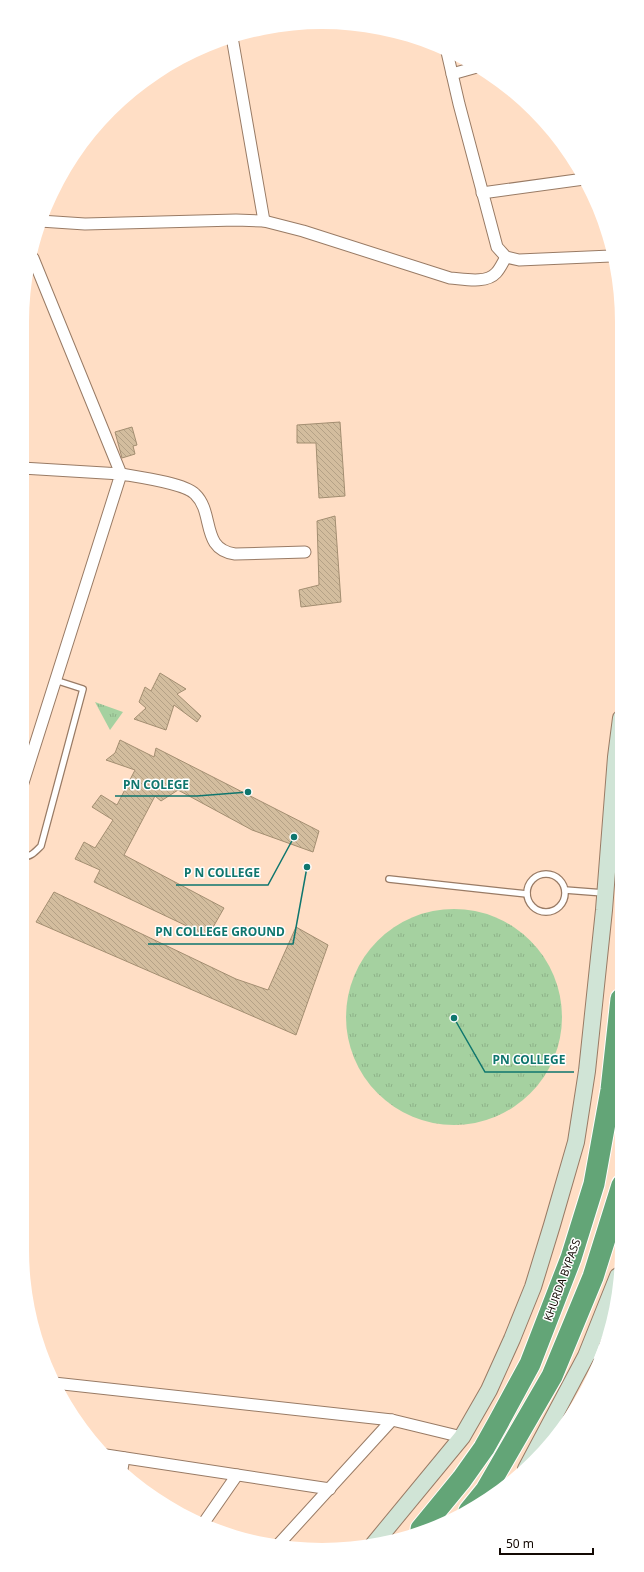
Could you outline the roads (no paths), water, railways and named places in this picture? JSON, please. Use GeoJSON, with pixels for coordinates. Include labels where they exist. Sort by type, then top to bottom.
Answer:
{"type":"FeatureCollection","features":[{"type":"Feature","properties":{"kind":"highway","name":"KHURDA BYPASS"},"geometry":{"type":"LineString","coordinates":[[425,1524],[462,1479],[484,1448],[530,1364],[571,1258],[594,1184],[611,1090],[615,1054]]}},
{"type":"Feature","properties":{"kind":"highway"},"geometry":{"type":"LineString","coordinates":[[481,1497],[486,1490],[552,1376],[593,1277],[615,1206]]}},
{"type":"Feature","properties":{"kind":"main road"},"geometry":{"type":"LineString","coordinates":[[379,1537],[462,1437],[497,1373],[533,1287],[576,1142],[587,1071],[604,910],[604,893],[615,780]]}},
{"type":"Feature","properties":{"kind":"main road"},"geometry":{"type":"LineString","coordinates":[[538,1447],[586,1356],[611,1293]]}},
{"type":"Feature","properties":{"kind":"street"},"geometry":{"type":"LineString","coordinates":[[233,43],[264,221]]}},
{"type":"Feature","properties":{"kind":"street"},"geometry":{"type":"LineString","coordinates":[[448,57],[497,247],[506,257],[519,260],[607,256]]}},
{"type":"Feature","properties":{"kind":"street"},"geometry":{"type":"LineString","coordinates":[[452,74],[470,69]]}},
{"type":"Feature","properties":{"kind":"street"},"geometry":{"type":"LineString","coordinates":[[482,193],[578,180]]}},
{"type":"Feature","properties":{"kind":"street"},"geometry":{"type":"LineString","coordinates":[[47,222],[85,224],[236,220],[264,221],[303,231],[450,278],[472,280],[487,278],[496,274],[506,257]]}},
{"type":"Feature","properties":{"kind":"street"},"geometry":{"type":"LineString","coordinates":[[29,764],[121,474],[35,264]]}},
{"type":"Feature","properties":{"kind":"street"},"geometry":{"type":"LineString","coordinates":[[29,468],[121,474],[169,484],[189,490],[200,500],[214,542],[218,548],[225,553],[305,552]]}},
{"type":"Feature","properties":{"kind":"street"},"geometry":{"type":"LineString","coordinates":[[586,1356],[596,1352]]}},
{"type":"Feature","properties":{"kind":"street"},"geometry":{"type":"LineString","coordinates":[[63,1386],[392,1420],[462,1437]]}},
{"type":"Feature","properties":{"kind":"street"},"geometry":{"type":"LineString","coordinates":[[283,1540],[392,1420]]}},
{"type":"Feature","properties":{"kind":"street"},"geometry":{"type":"LineString","coordinates":[[123,1464],[237,1475],[330,1489]]}},
{"type":"Feature","properties":{"kind":"street"},"geometry":{"type":"LineString","coordinates":[[206,1519],[237,1475]]}},
{"type":"Feature","properties":{"kind":"lane"},"geometry":{"type":"LineString","coordinates":[[29,856],[41,846],[83,689],[55,680]]}},
{"type":"Feature","properties":{"kind":"lane"},"geometry":{"type":"LineString","coordinates":[[547,874],[553,875],[559,879],[565,890],[565,897],[562,903],[553,911],[547,912],[541,912],[531,905],[526,894],[530,882],[534,878],[547,874]]}},
{"type":"Feature","properties":{"kind":"lane"},"geometry":{"type":"LineString","coordinates":[[389,879],[526,894]]}},
{"type":"Feature","properties":{"kind":"lane"},"geometry":{"type":"LineString","coordinates":[[565,890],[604,893]]}},
{"type":"Feature","properties":{"kind":"place","name":"PN COLEGE"},"geometry":{"type":"Point","coordinates":[248,792]}},
{"type":"Feature","properties":{"kind":"place","name":"P N COLLEGE"},"geometry":{"type":"Point","coordinates":[294,837]}},
{"type":"Feature","properties":{"kind":"place","name":"PN COLLEGE GROUND"},"geometry":{"type":"Point","coordinates":[307,867]}},
{"type":"Feature","properties":{"kind":"place","name":"PN COLLEGE"},"geometry":{"type":"Point","coordinates":[454,1018]}}]}
